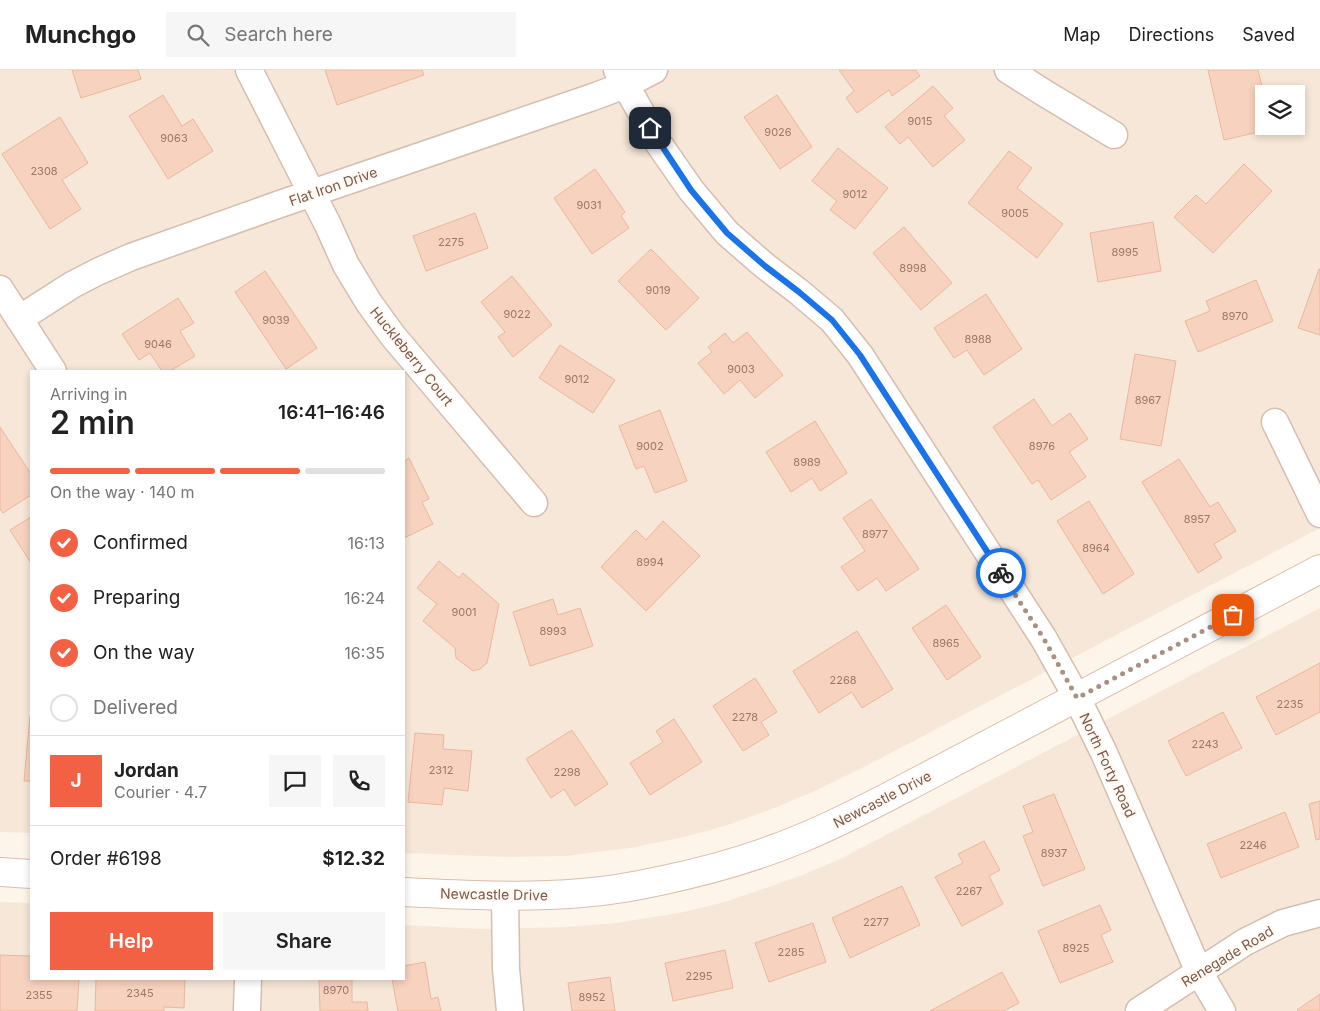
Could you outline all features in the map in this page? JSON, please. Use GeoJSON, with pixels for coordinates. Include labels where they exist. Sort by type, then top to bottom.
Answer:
{"type":"FeatureCollection","features":[{"type":"Feature","properties":{"kind":"street","name":"Huckleberry Court"},"geometry":{"type":"LineString","coordinates":[[248,70],[346,265],[369,303],[393,336],[534,503]]}},
{"type":"Feature","properties":{"kind":"street","name":"Flat Iron Drive"},"geometry":{"type":"LineString","coordinates":[[19,319],[72,285],[131,257],[594,97],[621,77],[654,70]]}},
{"type":"Feature","properties":{"kind":"street"},"geometry":{"type":"LineString","coordinates":[[1008,70],[1114,135]]}},
{"type":"Feature","properties":{"kind":"street","name":"North Forty Road"},"geometry":{"type":"LineString","coordinates":[[621,77],[659,144],[691,190],[727,233],[832,320],[860,355],[1044,639],[1104,752],[1199,972],[1222,1011]]}},
{"type":"Feature","properties":{"kind":"street"},"geometry":{"type":"LineString","coordinates":[[0,289],[52,370]]}},
{"type":"Feature","properties":{"kind":"street"},"geometry":{"type":"LineString","coordinates":[[1275,422],[1320,514]]}},
{"type":"Feature","properties":{"kind":"street","name":"Newcastle Drive"},"geometry":{"type":"LineString","coordinates":[[405,892],[505,896],[584,893],[636,886],[724,866],[764,853],[803,838],[858,812],[1320,569]]}},
{"type":"Feature","properties":{"kind":"street"},"geometry":{"type":"LineString","coordinates":[[0,872],[30,874]]}},
{"type":"Feature","properties":{"kind":"street"},"geometry":{"type":"LineString","coordinates":[[505,896],[506,969],[510,1011]]}},
{"type":"Feature","properties":{"kind":"street","name":"Renegade Road"},"geometry":{"type":"LineString","coordinates":[[1139,1011],[1245,942],[1283,923],[1320,913]]}},
{"type":"Feature","properties":{"kind":"street"},"geometry":{"type":"LineString","coordinates":[[247,1011],[248,980]]}},
{"type":"Feature","properties":{"kind":"shaded area"},"geometry":{"type":"Polygon","coordinates":[[[0,70],[1320,70],[1320,528],[815,791],[725,826],[684,837],[630,848],[565,856],[507,857],[405,853],[405,370],[30,370],[30,833],[0,832],[0,70]]]}},
{"type":"Feature","properties":{"kind":"shaded area"},"geometry":{"type":"Polygon","coordinates":[[[1320,608],[1320,1011],[0,1011],[0,902],[30,903],[30,980],[405,980],[405,925],[483,929],[567,927],[616,923],[679,913],[725,902],[800,876],[838,860],[1320,608]]]}},
{"type":"Feature","properties":{"kind":"building"},"geometry":{"type":"Polygon","coordinates":[[[72,70],[138,70],[141,79],[81,98],[72,70]]]}},
{"type":"Feature","properties":{"kind":"building"},"geometry":{"type":"Polygon","coordinates":[[[325,70],[422,70],[424,75],[337,105],[325,70]]]}},
{"type":"Feature","properties":{"kind":"building"},"geometry":{"type":"Polygon","coordinates":[[[839,70],[916,70],[920,76],[892,96],[889,90],[857,113],[846,98],[854,91],[839,70]]]}},
{"type":"Feature","properties":{"kind":"building"},"geometry":{"type":"Polygon","coordinates":[[[1208,70],[1258,70],[1262,85],[1255,85],[1255,133],[1224,140],[1208,70]]]}},
{"type":"Feature","properties":{"kind":"building"},"geometry":{"type":"Polygon","coordinates":[[[933,86],[953,108],[944,116],[965,140],[933,167],[908,137],[900,144],[885,127],[933,86]]]}},
{"type":"Feature","properties":{"kind":"building"},"geometry":{"type":"Polygon","coordinates":[[[163,95],[182,126],[193,119],[213,151],[168,179],[129,116],[163,95]]]}},
{"type":"Feature","properties":{"kind":"building"},"geometry":{"type":"Polygon","coordinates":[[[777,95],[812,147],[780,169],[744,117],[777,95]]]}},
{"type":"Feature","properties":{"kind":"building"},"geometry":{"type":"Polygon","coordinates":[[[60,117],[88,163],[62,180],[81,209],[50,229],[2,154],[60,117]]]}},
{"type":"Feature","properties":{"kind":"building"},"geometry":{"type":"Polygon","coordinates":[[[838,148],[888,188],[855,229],[830,210],[837,201],[812,181],[838,148]]]}},
{"type":"Feature","properties":{"kind":"building"},"geometry":{"type":"Polygon","coordinates":[[[1009,151],[1032,168],[1017,188],[1063,224],[1037,258],[968,203],[1009,151]]]}},
{"type":"Feature","properties":{"kind":"building"},"geometry":{"type":"Polygon","coordinates":[[[1244,164],[1272,191],[1213,253],[1174,217],[1196,195],[1206,204],[1244,164]]]}},
{"type":"Feature","properties":{"kind":"building"},"geometry":{"type":"Polygon","coordinates":[[[595,169],[625,212],[621,216],[629,228],[592,254],[554,198],[595,169]]]}},
{"type":"Feature","properties":{"kind":"building"},"geometry":{"type":"Polygon","coordinates":[[[475,213],[488,248],[426,271],[413,236],[475,213]]]}},
{"type":"Feature","properties":{"kind":"building"},"geometry":{"type":"Polygon","coordinates":[[[1153,222],[1161,271],[1098,282],[1090,233],[1153,222]]]}},
{"type":"Feature","properties":{"kind":"building"},"geometry":{"type":"Polygon","coordinates":[[[904,227],[952,283],[921,310],[873,253],[904,227]]]}},
{"type":"Feature","properties":{"kind":"building"},"geometry":{"type":"Polygon","coordinates":[[[651,249],[699,298],[666,330],[618,281],[651,249]]]}},
{"type":"Feature","properties":{"kind":"building"},"geometry":{"type":"Polygon","coordinates":[[[1320,269],[1320,335],[1298,328],[1320,269]]]}},
{"type":"Feature","properties":{"kind":"building"},"geometry":{"type":"Polygon","coordinates":[[[265,271],[317,348],[286,369],[235,292],[265,271]]]}},
{"type":"Feature","properties":{"kind":"building"},"geometry":{"type":"Polygon","coordinates":[[[512,276],[552,325],[513,357],[498,337],[505,332],[481,302],[512,276]]]}},
{"type":"Feature","properties":{"kind":"building"},"geometry":{"type":"Polygon","coordinates":[[[1256,280],[1273,321],[1198,352],[1185,321],[1210,311],[1206,301],[1256,280]]]}},
{"type":"Feature","properties":{"kind":"building"},"geometry":{"type":"Polygon","coordinates":[[[986,294],[1022,349],[984,375],[967,350],[954,358],[934,328],[986,294]]]}},
{"type":"Feature","properties":{"kind":"building"},"geometry":{"type":"Polygon","coordinates":[[[178,298],[194,323],[180,331],[195,356],[172,370],[161,370],[150,353],[139,360],[122,334],[178,298]]]}},
{"type":"Feature","properties":{"kind":"building"},"geometry":{"type":"Polygon","coordinates":[[[747,332],[783,375],[755,398],[740,380],[724,394],[698,363],[712,352],[708,347],[725,333],[733,343],[747,332]]]}},
{"type":"Feature","properties":{"kind":"building"},"geometry":{"type":"Polygon","coordinates":[[[560,345],[615,380],[593,413],[539,378],[560,345]]]}},
{"type":"Feature","properties":{"kind":"building"},"geometry":{"type":"Polygon","coordinates":[[[1135,354],[1176,361],[1161,446],[1120,439],[1135,354]]]}},
{"type":"Feature","properties":{"kind":"building"},"geometry":{"type":"Polygon","coordinates":[[[1034,399],[1052,426],[1070,413],[1088,439],[1069,452],[1086,477],[1051,500],[1038,480],[1032,484],[993,427],[1034,399]]]}},
{"type":"Feature","properties":{"kind":"building"},"geometry":{"type":"Polygon","coordinates":[[[660,410],[687,481],[655,493],[644,466],[636,469],[619,426],[660,410]]]}},
{"type":"Feature","properties":{"kind":"building"},"geometry":{"type":"Polygon","coordinates":[[[815,421],[847,473],[820,491],[812,478],[791,492],[766,452],[815,421]]]}},
{"type":"Feature","properties":{"kind":"building"},"geometry":{"type":"Polygon","coordinates":[[[0,427],[30,472],[30,496],[3,513],[0,509],[0,427]]]}},
{"type":"Feature","properties":{"kind":"building"},"geometry":{"type":"Polygon","coordinates":[[[409,458],[429,499],[422,502],[433,524],[405,538],[405,460],[409,458]]]}},
{"type":"Feature","properties":{"kind":"building"},"geometry":{"type":"Polygon","coordinates":[[[1179,459],[1210,507],[1218,502],[1236,531],[1214,544],[1222,558],[1198,573],[1142,482],[1179,459]]]}},
{"type":"Feature","properties":{"kind":"building"},"geometry":{"type":"Polygon","coordinates":[[[871,499],[919,569],[886,591],[877,578],[858,591],[841,567],[865,551],[843,518],[871,499]]]}},
{"type":"Feature","properties":{"kind":"building"},"geometry":{"type":"Polygon","coordinates":[[[1089,501],[1134,574],[1103,594],[1057,521],[1089,501]]]}},
{"type":"Feature","properties":{"kind":"building"},"geometry":{"type":"Polygon","coordinates":[[[30,518],[30,561],[10,530],[30,518]]]}},
{"type":"Feature","properties":{"kind":"building"},"geometry":{"type":"Polygon","coordinates":[[[663,521],[700,556],[646,611],[601,567],[636,530],[646,540],[663,521]]]}},
{"type":"Feature","properties":{"kind":"building"},"geometry":{"type":"Polygon","coordinates":[[[439,561],[459,578],[463,573],[499,604],[487,663],[480,669],[473,671],[456,658],[455,648],[423,621],[437,604],[417,588],[439,561]]]}},
{"type":"Feature","properties":{"kind":"building"},"geometry":{"type":"Polygon","coordinates":[[[553,599],[558,615],[580,608],[593,646],[530,666],[513,612],[553,599]]]}},
{"type":"Feature","properties":{"kind":"building"},"geometry":{"type":"Polygon","coordinates":[[[946,605],[981,657],[947,680],[912,628],[946,605]]]}},
{"type":"Feature","properties":{"kind":"building"},"geometry":{"type":"Polygon","coordinates":[[[857,631],[893,689],[862,708],[852,692],[819,713],[793,671],[857,631]]]}},
{"type":"Feature","properties":{"kind":"building"},"geometry":{"type":"Polygon","coordinates":[[[1320,663],[1320,712],[1276,735],[1256,697],[1320,663]]]}},
{"type":"Feature","properties":{"kind":"building"},"geometry":{"type":"Polygon","coordinates":[[[755,678],[777,712],[761,722],[769,735],[743,751],[713,706],[755,678]]]}},
{"type":"Feature","properties":{"kind":"building"},"geometry":{"type":"Polygon","coordinates":[[[1223,712],[1242,748],[1186,776],[1168,741],[1223,712]]]}},
{"type":"Feature","properties":{"kind":"building"},"geometry":{"type":"Polygon","coordinates":[[[30,716],[30,781],[24,781],[30,716]]]}},
{"type":"Feature","properties":{"kind":"building"},"geometry":{"type":"Polygon","coordinates":[[[674,719],[702,762],[650,795],[630,763],[663,742],[656,731],[674,719]]]}},
{"type":"Feature","properties":{"kind":"building"},"geometry":{"type":"Polygon","coordinates":[[[572,730],[608,784],[575,806],[564,789],[551,798],[526,759],[572,730]]]}},
{"type":"Feature","properties":{"kind":"building"},"geometry":{"type":"Polygon","coordinates":[[[415,733],[444,735],[443,749],[472,751],[468,791],[444,788],[442,805],[408,802],[415,733]]]}},
{"type":"Feature","properties":{"kind":"building"},"geometry":{"type":"Polygon","coordinates":[[[1054,794],[1085,869],[1043,886],[1023,836],[1033,832],[1023,806],[1054,794]]]}},
{"type":"Feature","properties":{"kind":"building"},"geometry":{"type":"Polygon","coordinates":[[[1320,801],[1320,839],[1316,840],[1309,804],[1320,801]]]}},
{"type":"Feature","properties":{"kind":"building"},"geometry":{"type":"Polygon","coordinates":[[[1285,812],[1299,847],[1221,878],[1207,844],[1285,812]]]}},
{"type":"Feature","properties":{"kind":"building"},"geometry":{"type":"Polygon","coordinates":[[[984,841],[1000,870],[989,876],[1003,904],[962,926],[935,877],[963,863],[958,854],[984,841]]]}},
{"type":"Feature","properties":{"kind":"building"},"geometry":{"type":"Polygon","coordinates":[[[902,886],[920,925],[850,958],[832,918],[902,886]]]}},
{"type":"Feature","properties":{"kind":"building"},"geometry":{"type":"Polygon","coordinates":[[[1100,905],[1111,930],[1101,935],[1113,962],[1060,983],[1038,931],[1100,905]]]}},
{"type":"Feature","properties":{"kind":"building"},"geometry":{"type":"Polygon","coordinates":[[[813,923],[826,962],[769,982],[755,943],[813,923]]]}},
{"type":"Feature","properties":{"kind":"building"},"geometry":{"type":"Polygon","coordinates":[[[725,950],[733,988],[673,1001],[665,963],[725,950]]]}},
{"type":"Feature","properties":{"kind":"building"},"geometry":{"type":"Polygon","coordinates":[[[0,955],[30,956],[30,980],[79,980],[77,1011],[0,1011],[0,955]]]}},
{"type":"Feature","properties":{"kind":"building"},"geometry":{"type":"Polygon","coordinates":[[[425,962],[431,999],[438,997],[441,1011],[398,1011],[392,980],[405,980],[405,966],[425,962]]]}},
{"type":"Feature","properties":{"kind":"building"},"geometry":{"type":"Polygon","coordinates":[[[1002,972],[1019,1003],[1004,1011],[930,1011],[1002,972]]]}},
{"type":"Feature","properties":{"kind":"building"},"geometry":{"type":"Polygon","coordinates":[[[610,977],[615,1011],[572,1011],[568,983],[610,977]]]}},
{"type":"Feature","properties":{"kind":"building"},"geometry":{"type":"Polygon","coordinates":[[[96,980],[185,980],[184,1008],[164,1007],[164,1011],[95,1011],[96,980]]]}},
{"type":"Feature","properties":{"kind":"building"},"geometry":{"type":"Polygon","coordinates":[[[319,980],[352,980],[352,1002],[367,1002],[368,1011],[320,1011],[319,980]]]}},
{"type":"Feature","properties":{"kind":"building"},"geometry":{"type":"Polygon","coordinates":[[[1320,994],[1320,1011],[1297,1010],[1320,994]]]}},
{"type":"Feature","properties":{"kind":"way so far"},"geometry":{"type":"LineString","coordinates":[[1001,573],[1044,639],[1077,698],[1233,615]]}},
{"type":"Feature","properties":{"kind":"route"},"geometry":{"type":"LineString","coordinates":[[650,128],[691,190],[727,233],[832,320],[860,355],[1001,573]]}}]}
